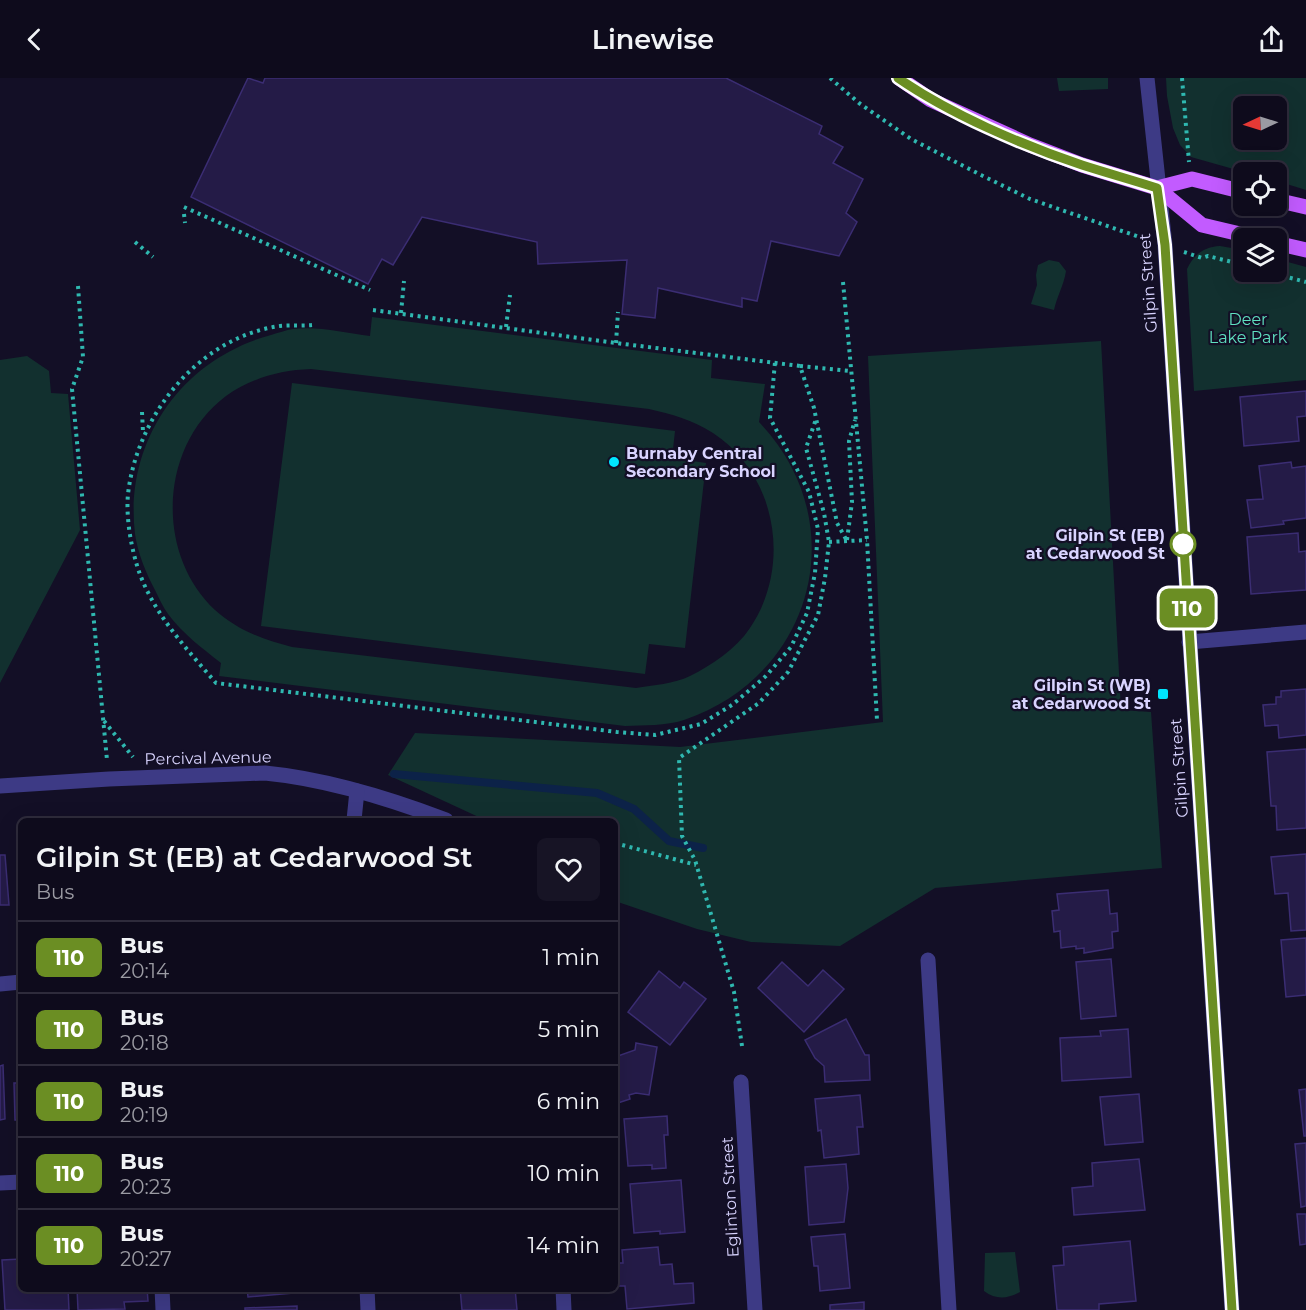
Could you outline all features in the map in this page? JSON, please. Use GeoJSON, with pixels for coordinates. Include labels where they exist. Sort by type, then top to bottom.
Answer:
{"type":"FeatureCollection","features":[{"type":"Feature","properties":{"kind":"main road"},"geometry":{"type":"LineString","coordinates":[[898,78],[931,100],[1029,146],[1157,188],[1202,225],[1233,232]]}},
{"type":"Feature","properties":{"kind":"main road"},"geometry":{"type":"LineString","coordinates":[[1157,188],[1192,179],[1233,189]]}},
{"type":"Feature","properties":{"kind":"main road"},"geometry":{"type":"LineString","coordinates":[[1287,203],[1306,207]]}},
{"type":"Feature","properties":{"kind":"main road"},"geometry":{"type":"LineString","coordinates":[[1287,246],[1306,250]]}},
{"type":"Feature","properties":{"kind":"street","name":"Gilpin Street"},"geometry":{"type":"LineString","coordinates":[[1147,78],[1157,188],[1165,245],[1232,1310]]}},
{"type":"Feature","properties":{"kind":"street"},"geometry":{"type":"LineString","coordinates":[[1189,642],[1306,632]]}},
{"type":"Feature","properties":{"kind":"street","name":"Percival Avenue"},"geometry":{"type":"LineString","coordinates":[[0,786],[265,773],[290,776],[357,791],[441,818]]}},
{"type":"Feature","properties":{"kind":"street"},"geometry":{"type":"LineString","coordinates":[[354,818],[357,791]]}},
{"type":"Feature","properties":{"kind":"street"},"geometry":{"type":"LineString","coordinates":[[928,960],[949,1310]]}},
{"type":"Feature","properties":{"kind":"street"},"geometry":{"type":"LineString","coordinates":[[0,984],[18,982]]}},
{"type":"Feature","properties":{"kind":"street","name":"Eglinton Street"},"geometry":{"type":"LineString","coordinates":[[741,1082],[755,1310]]}},
{"type":"Feature","properties":{"kind":"street"},"geometry":{"type":"LineString","coordinates":[[0,1183],[18,1182]]}},
{"type":"Feature","properties":{"kind":"street"},"geometry":{"type":"LineString","coordinates":[[162,1292],[163,1310]]}},
{"type":"Feature","properties":{"kind":"street"},"geometry":{"type":"LineString","coordinates":[[367,1292],[368,1310]]}},
{"type":"Feature","properties":{"kind":"street"},"geometry":{"type":"LineString","coordinates":[[563,1292],[564,1310]]}},
{"type":"Feature","properties":{"kind":"path"},"geometry":{"type":"LineString","coordinates":[[830,78],[859,103],[911,139],[981,176],[1030,199],[1142,237]]}},
{"type":"Feature","properties":{"kind":"path"},"geometry":{"type":"LineString","coordinates":[[1182,78],[1186,153]]}},
{"type":"Feature","properties":{"kind":"path"},"geometry":{"type":"LineString","coordinates":[[184,207],[370,290]]}},
{"type":"Feature","properties":{"kind":"path"},"geometry":{"type":"LineString","coordinates":[[184,214],[185,223]]}},
{"type":"Feature","properties":{"kind":"path"},"geometry":{"type":"LineString","coordinates":[[135,242],[153,257]]}},
{"type":"Feature","properties":{"kind":"path"},"geometry":{"type":"LineString","coordinates":[[1202,258],[1208,256],[1233,262]]}},
{"type":"Feature","properties":{"kind":"path"},"geometry":{"type":"LineString","coordinates":[[1287,277],[1306,282]]}},
{"type":"Feature","properties":{"kind":"path"},"geometry":{"type":"LineString","coordinates":[[401,313],[404,281]]}},
{"type":"Feature","properties":{"kind":"path"},"geometry":{"type":"LineString","coordinates":[[843,282],[867,540],[877,720]]}},
{"type":"Feature","properties":{"kind":"path"},"geometry":{"type":"LineString","coordinates":[[78,286],[83,357],[72,389],[109,779]]}},
{"type":"Feature","properties":{"kind":"path"},"geometry":{"type":"LineString","coordinates":[[506,327],[510,295]]}},
{"type":"Feature","properties":{"kind":"path"},"geometry":{"type":"LineString","coordinates":[[373,310],[616,343],[851,371]]}},
{"type":"Feature","properties":{"kind":"path"},"geometry":{"type":"LineString","coordinates":[[616,343],[618,312]]}},
{"type":"Feature","properties":{"kind":"path"},"geometry":{"type":"LineString","coordinates":[[312,325],[280,326],[248,335],[218,349],[177,385],[159,407],[143,435],[128,495],[130,527],[136,563],[147,591],[170,629],[216,683],[605,731],[655,735],[701,724],[732,705],[766,676],[791,647],[807,613],[815,573],[818,529],[809,492],[770,418],[775,362]]}},
{"type":"Feature","properties":{"kind":"path"},"geometry":{"type":"LineString","coordinates":[[800,366],[816,419],[837,523],[847,541]]}},
{"type":"Feature","properties":{"kind":"path"},"geometry":{"type":"LineString","coordinates":[[142,412],[143,435]]}},
{"type":"Feature","properties":{"kind":"path"},"geometry":{"type":"LineString","coordinates":[[847,541],[852,502],[849,441],[856,418]]}},
{"type":"Feature","properties":{"kind":"path"},"geometry":{"type":"LineString","coordinates":[[742,1046],[734,992],[696,862],[682,836],[679,758],[759,703],[788,672],[818,615],[829,542],[824,513],[806,448],[816,419]]}},
{"type":"Feature","properties":{"kind":"path"},"geometry":{"type":"LineString","coordinates":[[829,542],[867,540]]}},
{"type":"Feature","properties":{"kind":"path"},"geometry":{"type":"LineString","coordinates":[[104,721],[133,758]]}},
{"type":"Feature","properties":{"kind":"path"},"geometry":{"type":"LineString","coordinates":[[618,844],[696,862]]}},
{"type":"Feature","properties":{"kind":"green space"},"geometry":{"type":"Polygon","coordinates":[[[1057,78],[1108,78],[1108,89],[1059,91],[1057,78]]]}},
{"type":"Feature","properties":{"kind":"green space"},"geometry":{"type":"Polygon","coordinates":[[[1166,78],[1306,78],[1306,190],[1287,184],[1287,162],[1233,162],[1233,169],[1191,157],[1180,145],[1173,128],[1166,78]]]}},
{"type":"Feature","properties":{"kind":"green space","name":"Deer Lake Park"},"geometry":{"type":"Polygon","coordinates":[[[1220,246],[1233,248],[1233,282],[1287,282],[1287,262],[1306,267],[1306,380],[1194,391],[1187,269],[1200,252],[1220,246]]]}},
{"type":"Feature","properties":{"kind":"green space"},"geometry":{"type":"Polygon","coordinates":[[[1049,260],[1059,262],[1066,271],[1054,310],[1031,304],[1037,285],[1038,265],[1049,260]]]}},
{"type":"Feature","properties":{"kind":"green space"},"geometry":{"type":"Polygon","coordinates":[[[372,317],[712,360],[711,378],[765,384],[759,422],[789,462],[806,505],[812,549],[806,592],[790,633],[764,669],[728,699],[684,720],[625,726],[219,676],[221,663],[186,634],[166,611],[148,577],[138,549],[134,500],[139,467],[149,437],[165,409],[186,384],[210,363],[239,347],[271,335],[303,328],[370,336],[372,317]],[[311,369],[267,376],[246,384],[226,396],[204,417],[188,443],[177,471],[173,501],[174,531],[182,560],[195,587],[223,617],[251,633],[292,647],[636,688],[677,681],[715,662],[738,643],[750,628],[763,604],[771,577],[774,550],[771,523],[764,497],[752,472],[735,451],[698,424],[649,409],[311,369]]]}},
{"type":"Feature","properties":{"kind":"green space"},"geometry":{"type":"Polygon","coordinates":[[[1101,341],[1121,710],[1151,712],[1162,868],[935,888],[840,946],[751,942],[697,929],[618,902],[618,818],[481,818],[388,775],[415,733],[680,747],[883,722],[868,356],[1101,341]]]}},
{"type":"Feature","properties":{"kind":"green space"},"geometry":{"type":"Polygon","coordinates":[[[27,356],[49,371],[51,393],[68,394],[80,530],[0,683],[0,360],[27,356]]]}},
{"type":"Feature","properties":{"kind":"green space"},"geometry":{"type":"Polygon","coordinates":[[[292,383],[675,431],[672,458],[706,463],[685,648],[649,644],[645,674],[261,626],[292,383]]]}},
{"type":"Feature","properties":{"kind":"green space"},"geometry":{"type":"Polygon","coordinates":[[[1015,1252],[1020,1292],[1002,1298],[984,1291],[985,1253],[1015,1252]]]}},
{"type":"Feature","properties":{"kind":"building"},"geometry":{"type":"Polygon","coordinates":[[[248,78],[263,83],[265,78],[726,78],[822,126],[819,134],[843,147],[833,163],[863,179],[846,213],[857,222],[839,256],[771,241],[757,301],[742,298],[742,307],[658,288],[655,318],[622,314],[627,260],[538,264],[537,242],[422,217],[393,265],[382,259],[368,284],[191,197],[248,78]]]}},
{"type":"Feature","properties":{"kind":"building"},"geometry":{"type":"Polygon","coordinates":[[[1306,391],[1306,416],[1297,417],[1299,441],[1244,446],[1240,397],[1306,391]]]}},
{"type":"Feature","properties":{"kind":"building"},"geometry":{"type":"Polygon","coordinates":[[[1291,462],[1292,468],[1306,466],[1306,518],[1283,521],[1284,524],[1251,528],[1247,500],[1263,499],[1259,466],[1291,462]]]}},
{"type":"Feature","properties":{"kind":"building"},"geometry":{"type":"Polygon","coordinates":[[[1298,533],[1299,552],[1306,551],[1306,590],[1251,594],[1247,537],[1298,533]]]}},
{"type":"Feature","properties":{"kind":"building"},"geometry":{"type":"Polygon","coordinates":[[[1306,689],[1306,735],[1279,738],[1278,725],[1265,726],[1263,705],[1276,704],[1276,697],[1281,697],[1281,691],[1306,689]]]}},
{"type":"Feature","properties":{"kind":"building"},"geometry":{"type":"Polygon","coordinates":[[[1306,749],[1306,828],[1277,830],[1276,806],[1271,806],[1267,752],[1306,749]]]}},
{"type":"Feature","properties":{"kind":"building"},"geometry":{"type":"Polygon","coordinates":[[[1306,854],[1306,930],[1291,931],[1288,893],[1275,894],[1271,857],[1306,854]]]}},
{"type":"Feature","properties":{"kind":"building"},"geometry":{"type":"Polygon","coordinates":[[[0,855],[5,855],[9,905],[0,905],[0,855]]]}},
{"type":"Feature","properties":{"kind":"building"},"geometry":{"type":"Polygon","coordinates":[[[1108,890],[1110,914],[1117,913],[1118,931],[1112,932],[1113,948],[1084,953],[1084,948],[1076,949],[1076,946],[1061,948],[1060,931],[1054,932],[1052,911],[1059,910],[1057,894],[1108,890]]]}},
{"type":"Feature","properties":{"kind":"building"},"geometry":{"type":"Polygon","coordinates":[[[1306,938],[1306,995],[1286,997],[1281,940],[1306,938]]]}},
{"type":"Feature","properties":{"kind":"building"},"geometry":{"type":"Polygon","coordinates":[[[1111,959],[1116,1016],[1081,1019],[1076,962],[1111,959]]]}},
{"type":"Feature","properties":{"kind":"building"},"geometry":{"type":"Polygon","coordinates":[[[782,962],[808,986],[823,970],[844,989],[804,1032],[758,988],[782,962]]]}},
{"type":"Feature","properties":{"kind":"building"},"geometry":{"type":"Polygon","coordinates":[[[659,971],[680,988],[684,982],[706,999],[670,1045],[628,1012],[659,971]]]}},
{"type":"Feature","properties":{"kind":"building"},"geometry":{"type":"Polygon","coordinates":[[[846,1019],[865,1055],[869,1055],[870,1080],[825,1082],[824,1066],[815,1058],[805,1040],[846,1019]]]}},
{"type":"Feature","properties":{"kind":"building"},"geometry":{"type":"Polygon","coordinates":[[[1128,1029],[1131,1077],[1062,1081],[1060,1038],[1101,1036],[1100,1031],[1128,1029]]]}},
{"type":"Feature","properties":{"kind":"building"},"geometry":{"type":"Polygon","coordinates":[[[636,1043],[657,1047],[649,1095],[636,1093],[629,1095],[630,1099],[618,1103],[618,1056],[635,1050],[636,1043]]]}},
{"type":"Feature","properties":{"kind":"building"},"geometry":{"type":"Polygon","coordinates":[[[3,1065],[5,1119],[0,1120],[0,1066],[3,1065]]]}},
{"type":"Feature","properties":{"kind":"building"},"geometry":{"type":"Polygon","coordinates":[[[14,1083],[18,1083],[18,1120],[15,1120],[14,1083]]]}},
{"type":"Feature","properties":{"kind":"building"},"geometry":{"type":"Polygon","coordinates":[[[1306,1089],[1306,1136],[1304,1136],[1299,1090],[1306,1089]]]}},
{"type":"Feature","properties":{"kind":"building"},"geometry":{"type":"Polygon","coordinates":[[[1139,1094],[1143,1142],[1105,1145],[1100,1097],[1139,1094]]]}},
{"type":"Feature","properties":{"kind":"building"},"geometry":{"type":"Polygon","coordinates":[[[860,1095],[863,1127],[857,1127],[859,1154],[824,1158],[821,1130],[818,1131],[815,1099],[860,1095]]]}},
{"type":"Feature","properties":{"kind":"building"},"geometry":{"type":"Polygon","coordinates":[[[667,1116],[668,1135],[664,1135],[666,1168],[652,1169],[652,1165],[628,1166],[624,1119],[667,1116]]]}},
{"type":"Feature","properties":{"kind":"building"},"geometry":{"type":"Polygon","coordinates":[[[1306,1143],[1306,1206],[1301,1207],[1295,1144],[1306,1143]]]}},
{"type":"Feature","properties":{"kind":"building"},"geometry":{"type":"Polygon","coordinates":[[[1139,1159],[1145,1210],[1074,1215],[1072,1188],[1093,1186],[1092,1163],[1139,1159]]]}},
{"type":"Feature","properties":{"kind":"building"},"geometry":{"type":"Polygon","coordinates":[[[846,1164],[848,1188],[844,1222],[809,1225],[805,1167],[846,1164]]]}},
{"type":"Feature","properties":{"kind":"building"},"geometry":{"type":"Polygon","coordinates":[[[681,1180],[685,1232],[634,1233],[630,1184],[681,1180]]]}},
{"type":"Feature","properties":{"kind":"building"},"geometry":{"type":"Polygon","coordinates":[[[1297,1214],[1306,1214],[1306,1244],[1300,1245],[1297,1214]]]}},
{"type":"Feature","properties":{"kind":"building"},"geometry":{"type":"Polygon","coordinates":[[[845,1234],[850,1288],[820,1291],[818,1266],[814,1266],[811,1237],[845,1234]]]}},
{"type":"Feature","properties":{"kind":"building"},"geometry":{"type":"Polygon","coordinates":[[[1130,1241],[1136,1301],[1099,1304],[1099,1310],[1057,1310],[1053,1266],[1064,1265],[1063,1247],[1130,1241]]]}},
{"type":"Feature","properties":{"kind":"building"},"geometry":{"type":"Polygon","coordinates":[[[658,1247],[660,1265],[672,1264],[674,1284],[693,1283],[694,1303],[627,1309],[625,1286],[618,1286],[618,1263],[623,1263],[622,1250],[658,1247]]]}},
{"type":"Feature","properties":{"kind":"building"},"geometry":{"type":"Polygon","coordinates":[[[18,1259],[18,1292],[68,1292],[69,1310],[5,1310],[2,1260],[18,1259]]]}},
{"type":"Feature","properties":{"kind":"building"},"geometry":{"type":"Polygon","coordinates":[[[77,1292],[147,1292],[148,1301],[124,1302],[125,1309],[78,1310],[77,1292]]]}},
{"type":"Feature","properties":{"kind":"building"},"geometry":{"type":"Polygon","coordinates":[[[247,1292],[293,1293],[248,1297],[247,1292]]]}},
{"type":"Feature","properties":{"kind":"building"},"geometry":{"type":"Polygon","coordinates":[[[460,1292],[515,1292],[517,1310],[462,1310],[460,1292]]]}},
{"type":"Feature","properties":{"kind":"building"},"geometry":{"type":"Polygon","coordinates":[[[864,1302],[864,1310],[830,1310],[830,1305],[864,1302]]]}},
{"type":"Feature","properties":{"kind":"building"},"geometry":{"type":"Polygon","coordinates":[[[297,1306],[297,1310],[245,1310],[245,1308],[297,1306]]]}},
{"type":"Feature","properties":{"kind":"waterway"},"geometry":{"type":"LineString","coordinates":[[394,774],[597,793],[634,809],[669,841],[703,848]]}},
{"type":"Feature","properties":{"kind":"bus line","name":"110"},"geometry":{"type":"LineString","coordinates":[[898,78],[931,100],[1029,146],[1157,188],[1165,245],[1232,1310]]}},
{"type":"Feature","properties":{"kind":"place","name":"Burnaby Central Secondary School"},"geometry":{"type":"Point","coordinates":[614,462]}},
{"type":"Feature","properties":{"kind":"place","name":"Gilpin St (EB) at Cedarwood St"},"geometry":{"type":"Point","coordinates":[1183,544]}},
{"type":"Feature","properties":{"kind":"place","name":"Gilpin St (WB) at Cedarwood St"},"geometry":{"type":"Point","coordinates":[1163,694]}}]}
